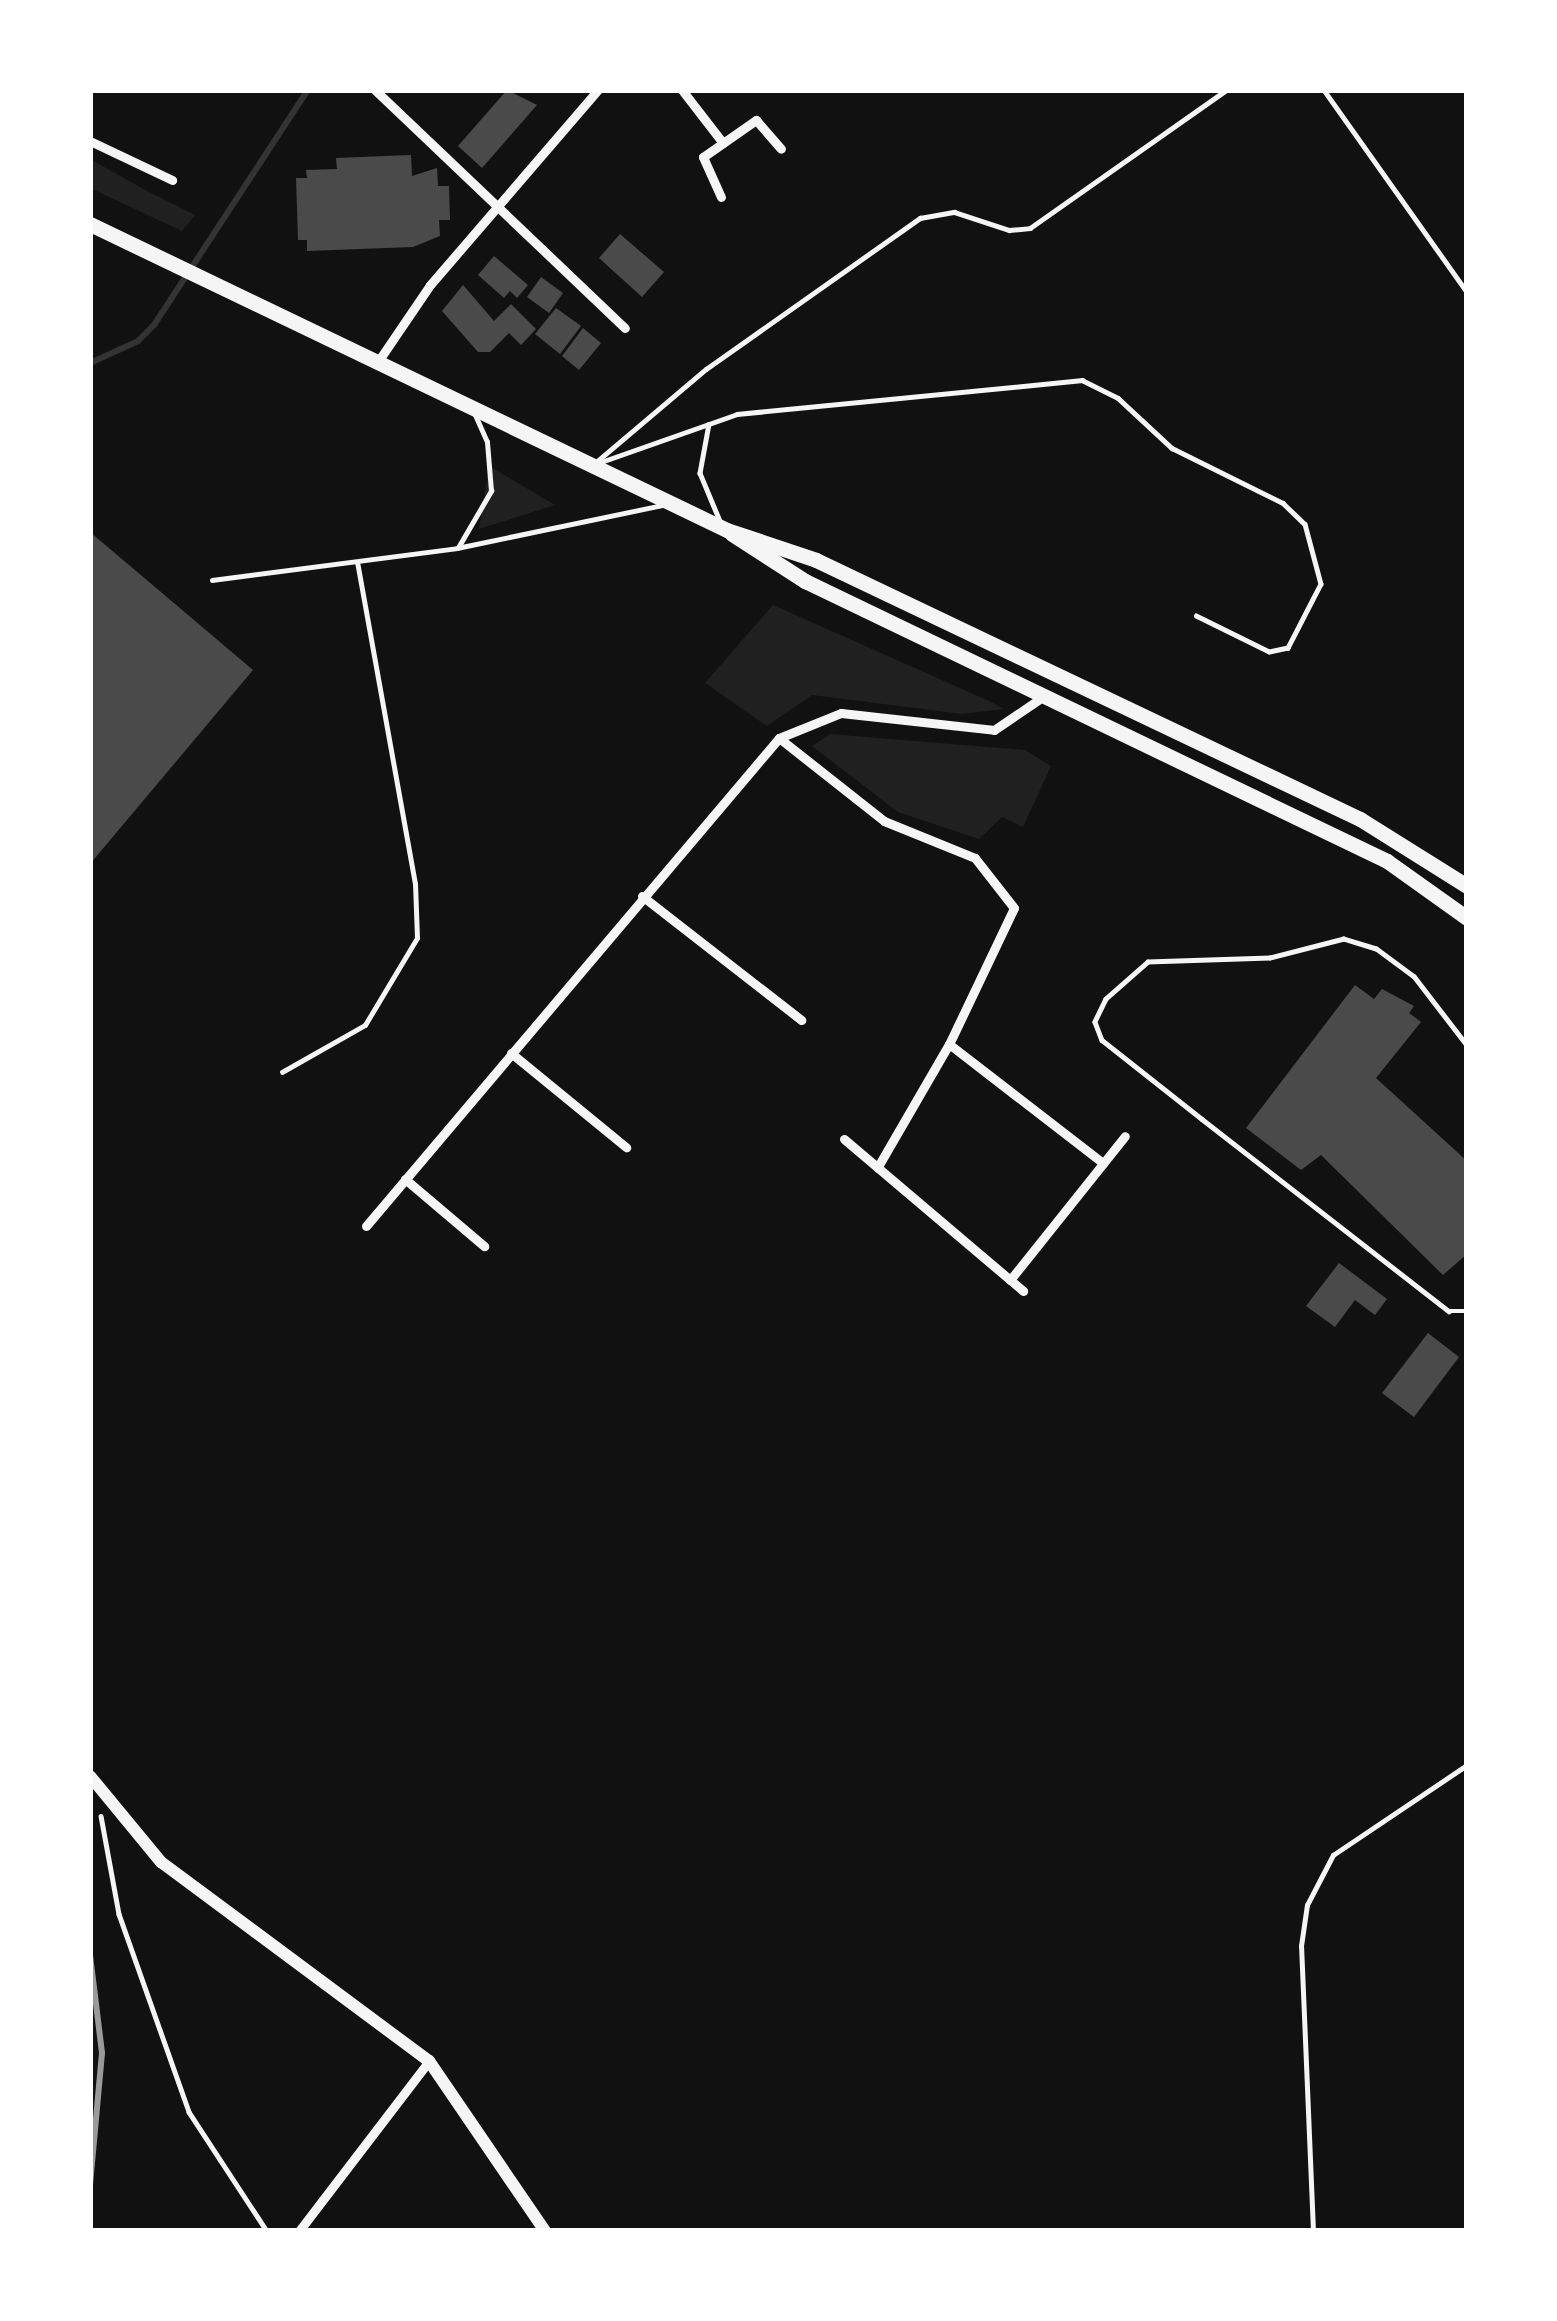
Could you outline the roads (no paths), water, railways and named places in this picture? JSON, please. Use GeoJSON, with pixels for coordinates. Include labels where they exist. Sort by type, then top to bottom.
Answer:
{"type":"FeatureCollection","features":[{"type":"Feature","properties":{"kind":"main road"},"geometry":{"type":"LineString","coordinates":[[90,224],[727,530],[816,560],[1360,819],[1467,886]]}},
{"type":"Feature","properties":{"kind":"main road"},"geometry":{"type":"LineString","coordinates":[[727,530],[805,581],[1388,860],[1467,918]]}},
{"type":"Feature","properties":{"kind":"street"},"geometry":{"type":"LineString","coordinates":[[375,90],[625,328]]}},
{"type":"Feature","properties":{"kind":"street"},"geometry":{"type":"LineString","coordinates":[[377,363],[422,295],[598,90]]}},
{"type":"Feature","properties":{"kind":"street"},"geometry":{"type":"LineString","coordinates":[[682,90],[724,143]]}},
{"type":"Feature","properties":{"kind":"street"},"geometry":{"type":"LineString","coordinates":[[721,197],[700,165],[724,143],[759,120],[781,149]]}},
{"type":"Feature","properties":{"kind":"street"},"geometry":{"type":"LineString","coordinates":[[90,141],[172,180]]}},
{"type":"Feature","properties":{"kind":"street"},"geometry":{"type":"LineString","coordinates":[[365,1226],[779,738],[841,713],[994,730],[1044,696]]}},
{"type":"Feature","properties":{"kind":"street"},"geometry":{"type":"LineString","coordinates":[[779,738],[884,821],[975,857],[1014,908],[950,1044],[877,1168]]}},
{"type":"Feature","properties":{"kind":"street"},"geometry":{"type":"LineString","coordinates":[[642,896],[801,1020]]}},
{"type":"Feature","properties":{"kind":"street"},"geometry":{"type":"LineString","coordinates":[[950,1044],[1103,1163]]}},
{"type":"Feature","properties":{"kind":"street"},"geometry":{"type":"LineString","coordinates":[[511,1053],[626,1147]]}},
{"type":"Feature","properties":{"kind":"street"},"geometry":{"type":"LineString","coordinates":[[1010,1280],[1125,1136]]}},
{"type":"Feature","properties":{"kind":"street"},"geometry":{"type":"LineString","coordinates":[[844,1139],[1023,1291]]}},
{"type":"Feature","properties":{"kind":"street"},"geometry":{"type":"LineString","coordinates":[[404,1179],[484,1246]]}},
{"type":"Feature","properties":{"kind":"street"},"geometry":{"type":"LineString","coordinates":[[90,1776],[161,1862],[429,2061],[545,2231]]}},
{"type":"Feature","properties":{"kind":"street"},"geometry":{"type":"LineString","coordinates":[[299,2231],[429,2061]]}},
{"type":"Feature","properties":{"kind":"lane"},"geometry":{"type":"LineString","coordinates":[[592,465],[706,369],[920,218],[954,212],[1009,230],[1030,228],[1226,90]]}},
{"type":"Feature","properties":{"kind":"lane"},"geometry":{"type":"LineString","coordinates":[[1324,90],[1467,292]]}},
{"type":"Feature","properties":{"kind":"lane"},"geometry":{"type":"LineString","coordinates":[[592,465],[710,422],[1082,380],[1118,398],[1172,448],[1283,503],[1305,524],[1321,584],[1288,648],[1269,652],[1196,616]]}},
{"type":"Feature","properties":{"kind":"lane"},"geometry":{"type":"LineString","coordinates":[[458,548],[491,490],[487,442],[471,408]]}},
{"type":"Feature","properties":{"kind":"lane"},"geometry":{"type":"LineString","coordinates":[[710,422],[700,473],[727,530]]}},
{"type":"Feature","properties":{"kind":"lane"},"geometry":{"type":"LineString","coordinates":[[212,580],[458,548],[671,503]]}},
{"type":"Feature","properties":{"kind":"lane"},"geometry":{"type":"LineString","coordinates":[[282,1072],[365,1024],[416,938],[415,884],[357,563]]}},
{"type":"Feature","properties":{"kind":"lane"},"geometry":{"type":"LineString","coordinates":[[1467,1046],[1414,977],[1376,949],[1344,939],[1270,958],[1148,962],[1106,998],[1095,1022],[1102,1040],[1449,1311],[1467,1311]]}},
{"type":"Feature","properties":{"kind":"lane"},"geometry":{"type":"LineString","coordinates":[[1312,2231],[1300,1946],[1306,1905],[1333,1856],[1467,1765]]}},
{"type":"Feature","properties":{"kind":"waterway"},"geometry":{"type":"LineString","coordinates":[[90,363],[138,341],[154,325],[308,90]]}},
{"type":"Feature","properties":{"kind":"railway"},"geometry":{"type":"LineString","coordinates":[[90,1955],[102,2053],[90,2185]]}}]}
